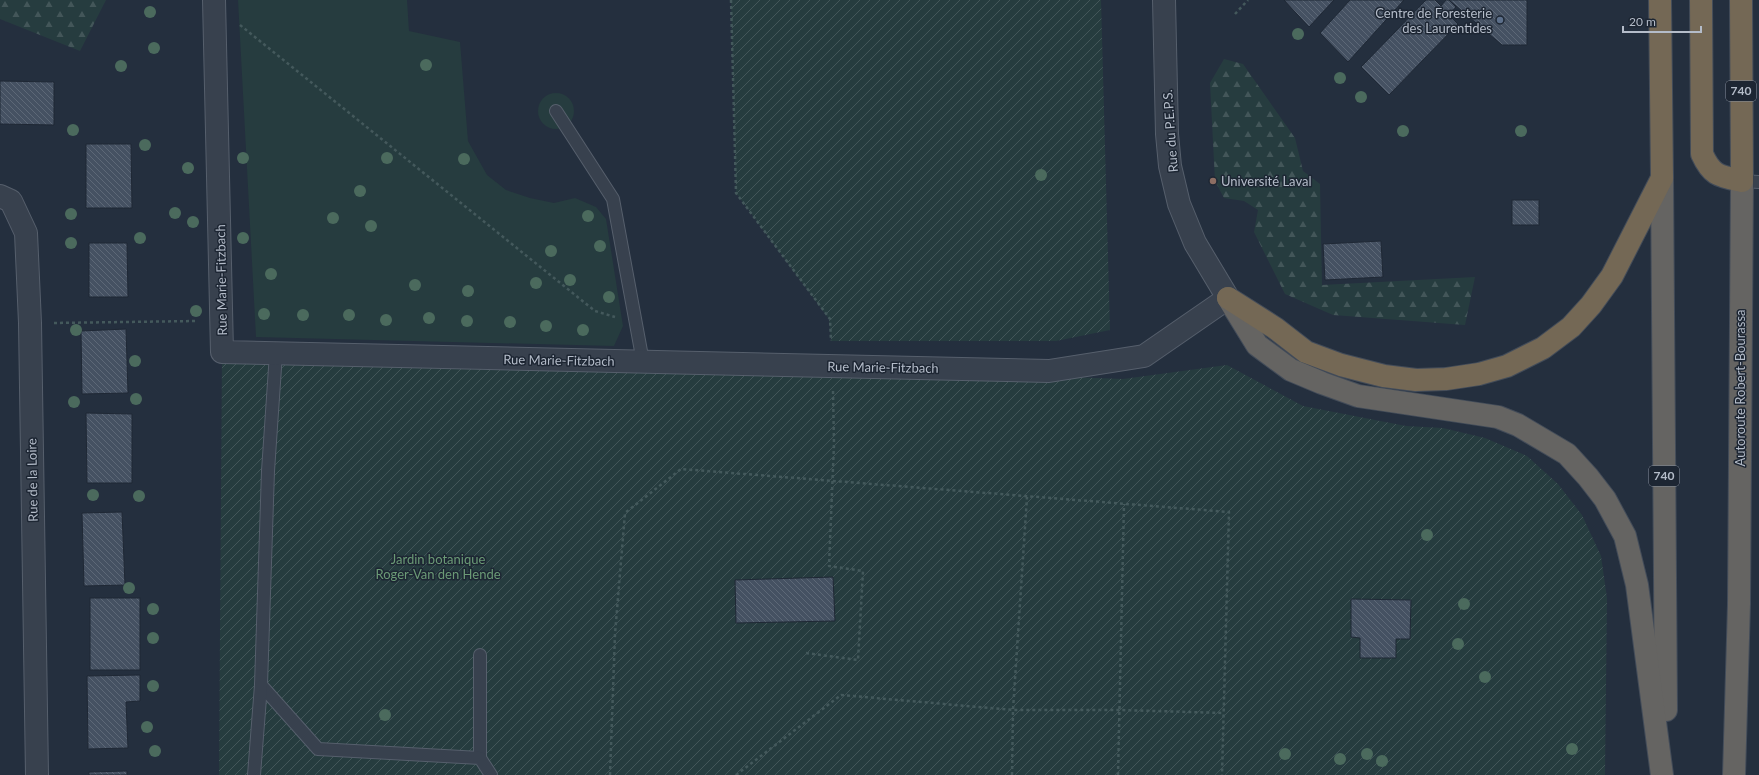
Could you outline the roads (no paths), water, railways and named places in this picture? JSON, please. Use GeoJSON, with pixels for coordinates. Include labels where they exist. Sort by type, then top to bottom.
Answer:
{"type":"FeatureCollection","features":[{"type":"Feature","properties":{"kind":"highway","name":"740"},"geometry":{"type":"LineString","coordinates":[[1660,0],[1666,775]]}},
{"type":"Feature","properties":{"kind":"highway"},"geometry":{"type":"LineString","coordinates":[[1701,0],[1702,154],[1708,168],[1721,177],[1750,182]]}},
{"type":"Feature","properties":{"kind":"highway","name":"Autoroute Robert-Bourassa"},"geometry":{"type":"LineString","coordinates":[[1734,775],[1750,182],[1741,0]]}},
{"type":"Feature","properties":{"kind":"highway"},"geometry":{"type":"LineString","coordinates":[[1228,298],[1275,328],[1306,352],[1341,365],[1384,376],[1416,380],[1446,379],[1479,374],[1508,366],[1543,348],[1571,327],[1591,305],[1612,276],[1662,178]]}},
{"type":"Feature","properties":{"kind":"highway"},"geometry":{"type":"LineString","coordinates":[[1228,298],[1257,345],[1291,370],[1358,396],[1498,417],[1518,426],[1567,454],[1583,471],[1605,499],[1625,536],[1636,578],[1662,775]]}},
{"type":"Feature","properties":{"kind":"street","name":"Rue du P.E.P.S."},"geometry":{"type":"LineString","coordinates":[[1164,0],[1167,134],[1170,166],[1180,204],[1195,243],[1228,298]]}},
{"type":"Feature","properties":{"kind":"street","name":"Rue Marie-Fitzbach"},"geometry":{"type":"LineString","coordinates":[[215,2],[222,352],[1049,371],[1144,356],[1228,298]]}},
{"type":"Feature","properties":{"kind":"street","name":"Rue de la Loire"},"geometry":{"type":"LineString","coordinates":[[0,196],[11,201],[26,233],[30,323],[37,775]]}},
{"type":"Feature","properties":{"kind":"lane"},"geometry":{"type":"LineString","coordinates":[[556,111],[613,199],[643,362]]}},
{"type":"Feature","properties":{"kind":"lane"},"geometry":{"type":"LineString","coordinates":[[254,775],[261,685],[268,472],[276,353]]}},
{"type":"Feature","properties":{"kind":"lane"},"geometry":{"type":"LineString","coordinates":[[480,655],[480,758],[492,775]]}},
{"type":"Feature","properties":{"kind":"lane"},"geometry":{"type":"LineString","coordinates":[[261,685],[318,749],[480,758]]}},
{"type":"Feature","properties":{"kind":"place","name":"Centre de Foresterie des Laurentides"},"geometry":{"type":"Point","coordinates":[1500,20]}},
{"type":"Feature","properties":{"kind":"place","name":"Université Laval"},"geometry":{"type":"Point","coordinates":[1213,181]}},
{"type":"Feature","properties":{"kind":"park label","name":"Jardin botanique Roger-Van den Hende"},"geometry":{"type":"Point","coordinates":[438,566]}}]}
